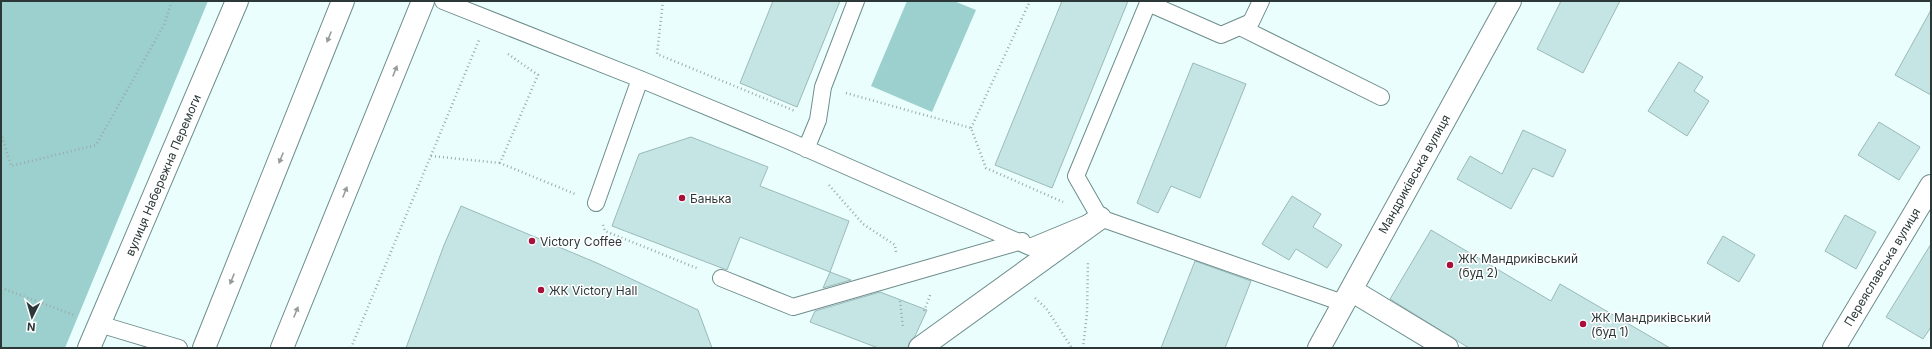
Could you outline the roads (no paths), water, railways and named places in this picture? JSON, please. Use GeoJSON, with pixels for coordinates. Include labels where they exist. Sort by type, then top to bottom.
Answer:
{"type":"FeatureCollection","features":[{"type":"Feature","properties":{"kind":"street","name":"вулиця Набережна Перемоги"},"geometry":{"type":"LineString","coordinates":[[89,348],[237,1]]}},
{"type":"Feature","properties":{"kind":"street"},"geometry":{"type":"LineString","coordinates":[[204,348],[344,1]]}},
{"type":"Feature","properties":{"kind":"street"},"geometry":{"type":"LineString","coordinates":[[282,348],[423,1]]}},
{"type":"Feature","properties":{"kind":"street","name":"Мандриківська вулиця"},"geometry":{"type":"LineString","coordinates":[[1319,348],[1510,1]]}},
{"type":"Feature","properties":{"kind":"street","name":"Переяславська вулиця"},"geometry":{"type":"LineString","coordinates":[[1834,348],[1931,186]]}},
{"type":"Feature","properties":{"kind":"street"},"geometry":{"type":"LineString","coordinates":[[1347,297],[1447,348]]}},
{"type":"Feature","properties":{"kind":"lane"},"geometry":{"type":"LineString","coordinates":[[443,1],[640,79],[806,149],[1030,247],[1100,218]]}},
{"type":"Feature","properties":{"kind":"lane"},"geometry":{"type":"LineString","coordinates":[[806,149],[818,120],[823,87],[856,1]]}},
{"type":"Feature","properties":{"kind":"lane"},"geometry":{"type":"LineString","coordinates":[[1100,218],[1076,176],[1148,3],[1222,35],[1251,22],[1261,1]]}},
{"type":"Feature","properties":{"kind":"lane"},"geometry":{"type":"LineString","coordinates":[[1240,27],[1381,97]]}},
{"type":"Feature","properties":{"kind":"lane"},"geometry":{"type":"LineString","coordinates":[[596,203],[640,79]]}},
{"type":"Feature","properties":{"kind":"lane"},"geometry":{"type":"LineString","coordinates":[[920,348],[1100,218]]}},
{"type":"Feature","properties":{"kind":"lane"},"geometry":{"type":"LineString","coordinates":[[721,278],[793,307],[1100,218],[1347,297]]}},
{"type":"Feature","properties":{"kind":"lane"},"geometry":{"type":"LineString","coordinates":[[99,324],[179,348]]}},
{"type":"Feature","properties":{"kind":"place","name":"Банька"},"geometry":{"type":"Point","coordinates":[682,198]}},
{"type":"Feature","properties":{"kind":"place","name":"Victory Coffee"},"geometry":{"type":"Point","coordinates":[532,241]}},
{"type":"Feature","properties":{"kind":"place","name":"ЖК Мандриківський (буд 2)"},"geometry":{"type":"Point","coordinates":[1450,265]}},
{"type":"Feature","properties":{"kind":"place","name":"ЖК Victory Hall"},"geometry":{"type":"Point","coordinates":[541,290]}},
{"type":"Feature","properties":{"kind":"place","name":"ЖК Мандриківський (буд 1)"},"geometry":{"type":"Point","coordinates":[1583,324]}}]}
